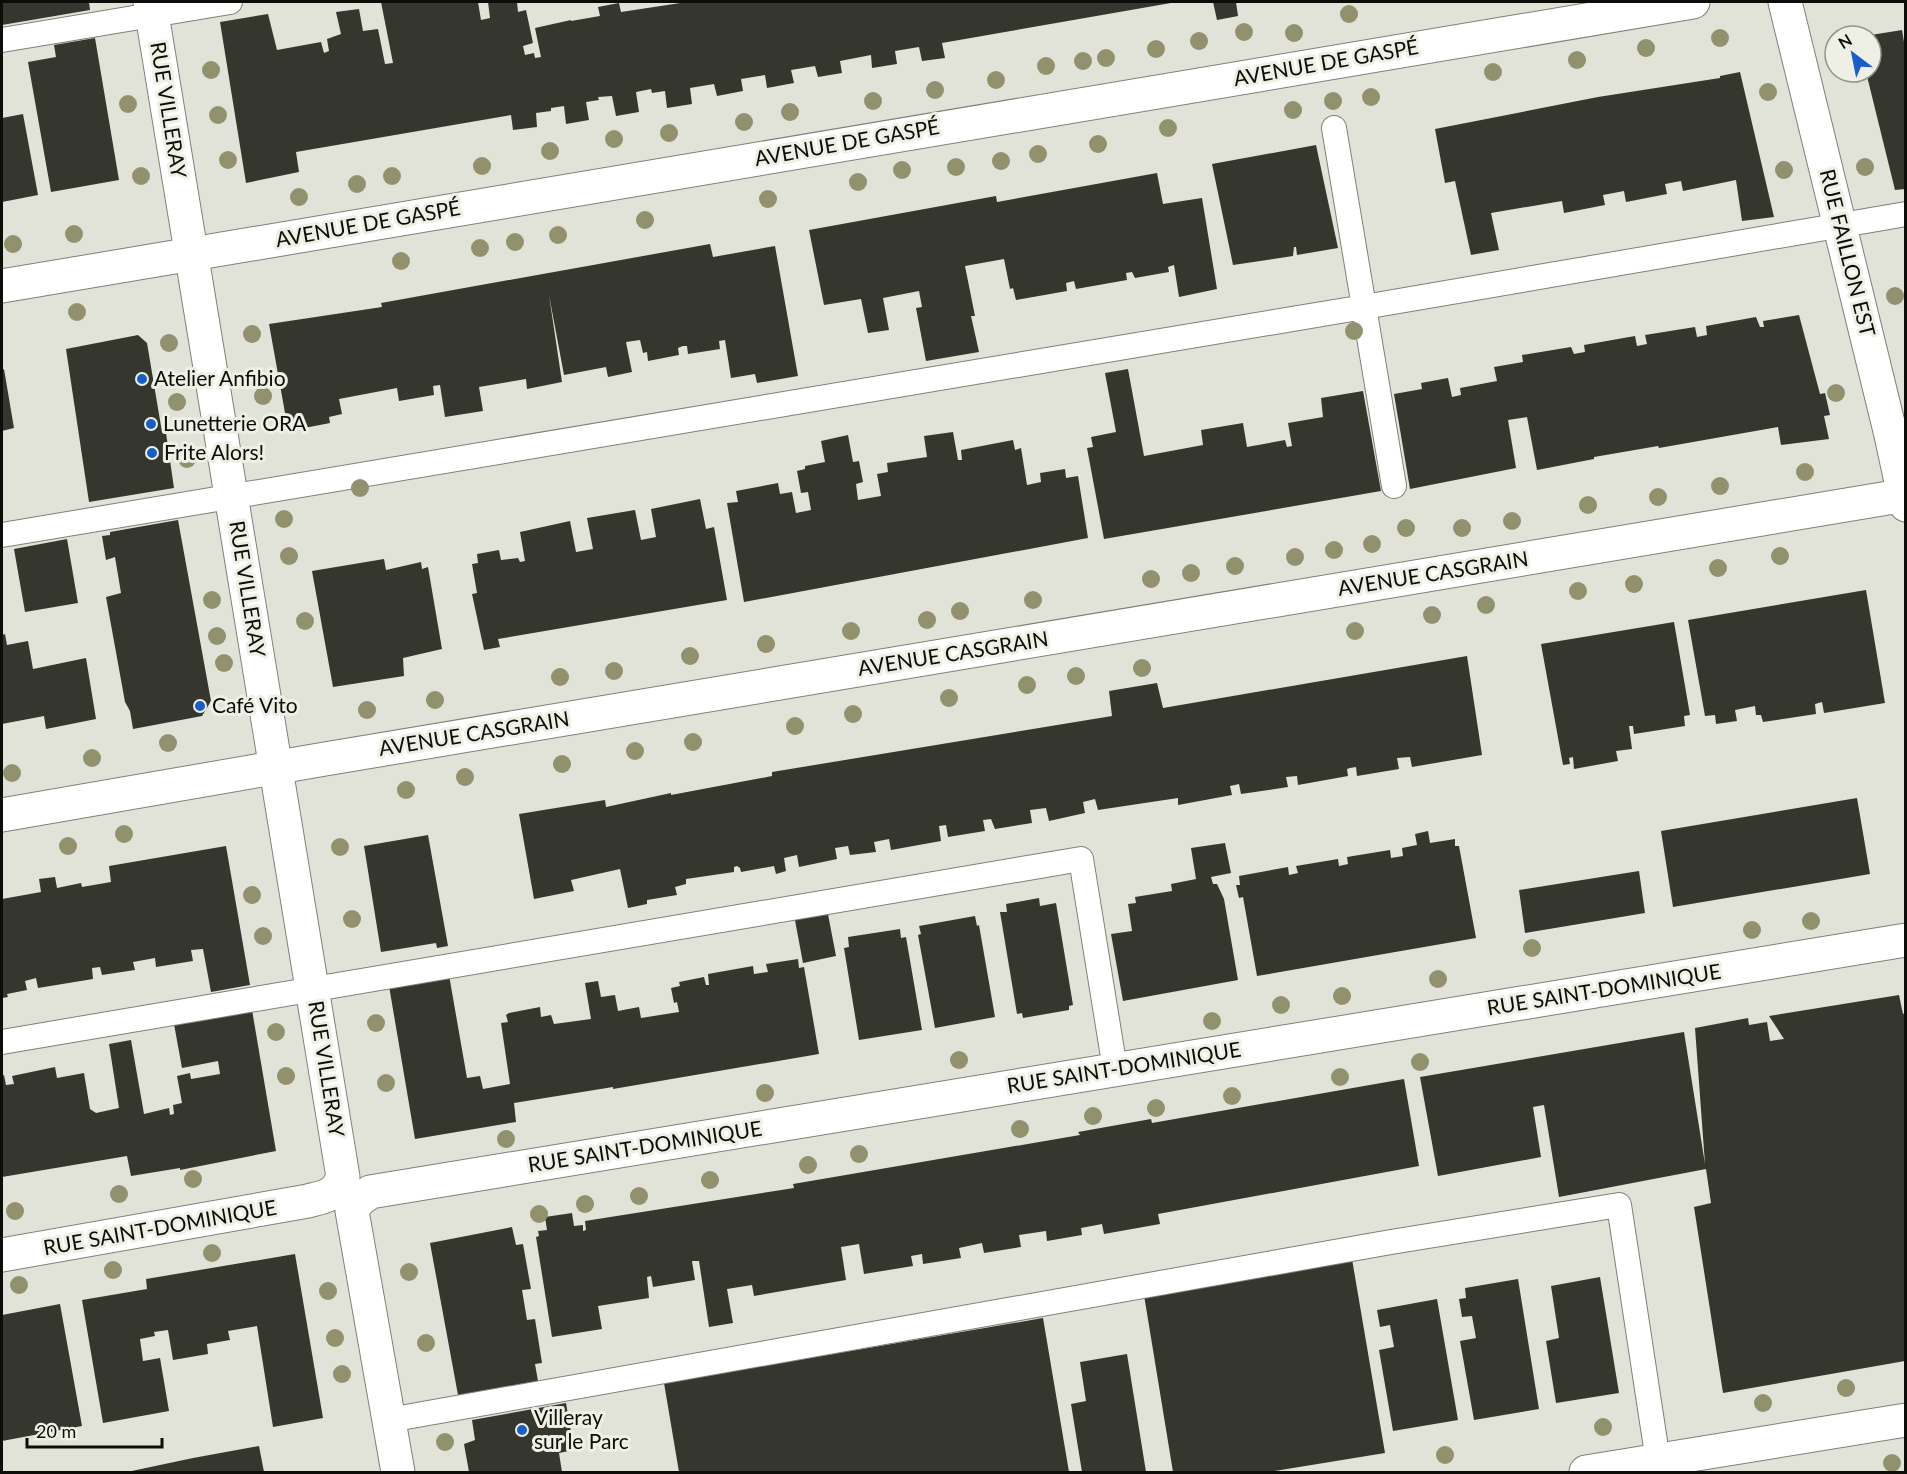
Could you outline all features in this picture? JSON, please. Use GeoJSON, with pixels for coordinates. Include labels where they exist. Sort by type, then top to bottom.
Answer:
{"type":"FeatureCollection","features":[{"type":"Feature","properties":{"kind":"street","name":"AVENUE DE GASPÉ"},"geometry":{"type":"LineString","coordinates":[[2,286],[1693,2]]}},
{"type":"Feature","properties":{"kind":"street","name":"RUE FAILLON EST"},"geometry":{"type":"LineString","coordinates":[[1785,2],[1905,498]]}},
{"type":"Feature","properties":{"kind":"street","name":"RUE VILLERAY"},"geometry":{"type":"LineString","coordinates":[[152,8],[343,1177]]}},
{"type":"Feature","properties":{"kind":"street","name":"AVENUE CASGRAIN"},"geometry":{"type":"LineString","coordinates":[[2,815],[1905,498]]}},
{"type":"Feature","properties":{"kind":"street","name":"RUE SAINT-DOMINIQUE"},"geometry":{"type":"LineString","coordinates":[[389,1420],[352,1212],[358,1201],[370,1192],[1905,940]]}},
{"type":"Feature","properties":{"kind":"street","name":"RUE SAINT-DOMINIQUE"},"geometry":{"type":"LineString","coordinates":[[2,1255],[308,1202],[330,1195],[338,1188],[343,1177]]}},
{"type":"Feature","properties":{"kind":"street"},"geometry":{"type":"LineString","coordinates":[[389,1420],[398,1473]]}},
{"type":"Feature","properties":{"kind":"street"},"geometry":{"type":"LineString","coordinates":[[1586,1473],[1905,1420]]}},
{"type":"Feature","properties":{"kind":"lane"},"geometry":{"type":"LineString","coordinates":[[2,40],[152,8],[230,2]]}},
{"type":"Feature","properties":{"kind":"lane"},"geometry":{"type":"LineString","coordinates":[[1334,128],[1394,486]]}},
{"type":"Feature","properties":{"kind":"lane"},"geometry":{"type":"LineString","coordinates":[[2,535],[1905,214]]}},
{"type":"Feature","properties":{"kind":"lane"},"geometry":{"type":"LineString","coordinates":[[2,1042],[1081,859],[1115,1069]]}},
{"type":"Feature","properties":{"kind":"lane"},"geometry":{"type":"LineString","coordinates":[[389,1420],[1380,1244],[1619,1205],[1658,1461]]}},
{"type":"Feature","properties":{"kind":"building"},"geometry":{"type":"Polygon","coordinates":[[[2,2],[89,2],[90,10],[2,25],[2,2]]]}},
{"type":"Feature","properties":{"kind":"building"},"geometry":{"type":"Polygon","coordinates":[[[381,2],[478,2],[481,20],[490,18],[488,2],[517,2],[518,12],[526,10],[533,43],[523,46],[525,55],[534,53],[535,58],[541,57],[535,28],[600,16],[598,7],[619,3],[621,12],[687,2],[1171,3],[942,43],[945,58],[922,61],[919,47],[895,51],[897,64],[872,68],[871,55],[840,61],[842,73],[818,77],[815,66],[791,70],[794,83],[767,88],[765,75],[741,79],[743,91],[717,96],[714,84],[690,88],[692,104],[667,108],[665,91],[652,93],[651,89],[636,92],[639,112],[616,116],[612,96],[598,97],[599,100],[586,102],[589,120],[566,124],[564,106],[536,113],[537,127],[513,130],[511,115],[296,152],[299,172],[246,183],[220,22],[268,14],[277,50],[321,42],[324,53],[329,51],[327,39],[341,34],[336,12],[359,9],[363,31],[378,29],[385,64],[393,63],[381,2]]]}},
{"type":"Feature","properties":{"kind":"building"},"geometry":{"type":"Polygon","coordinates":[[[1213,2],[1236,2],[1238,16],[1217,20],[1213,2]]]}},
{"type":"Feature","properties":{"kind":"building"},"geometry":{"type":"Polygon","coordinates":[[[1902,30],[1905,48],[1905,189],[1895,190],[1869,84],[1883,84],[1883,33],[1902,30]]]}},
{"type":"Feature","properties":{"kind":"building"},"geometry":{"type":"Polygon","coordinates":[[[95,38],[119,180],[51,192],[28,62],[56,57],[54,45],[95,38]]]}},
{"type":"Feature","properties":{"kind":"building"},"geometry":{"type":"Polygon","coordinates":[[[1740,72],[1774,217],[1742,221],[1736,180],[1683,191],[1681,181],[1665,184],[1667,194],[1626,202],[1624,191],[1603,195],[1605,205],[1564,213],[1562,201],[1491,213],[1499,250],[1471,255],[1455,181],[1445,183],[1435,129],[1598,97],[1720,78],[1720,76],[1740,72]]]}},
{"type":"Feature","properties":{"kind":"building"},"geometry":{"type":"Polygon","coordinates":[[[23,114],[38,195],[2,202],[2,118],[23,114]]]}},
{"type":"Feature","properties":{"kind":"building"},"geometry":{"type":"Polygon","coordinates":[[[1316,145],[1338,248],[1297,255],[1296,247],[1294,247],[1293,256],[1233,265],[1212,164],[1316,145]]]}},
{"type":"Feature","properties":{"kind":"building"},"geometry":{"type":"Polygon","coordinates":[[[1157,173],[1163,204],[1202,198],[1217,289],[1179,297],[1174,265],[1168,267],[1169,272],[1135,278],[1132,272],[1126,273],[1127,280],[1076,289],[1074,281],[1066,283],[1067,291],[1016,300],[1013,288],[1010,289],[1004,259],[965,266],[975,316],[971,316],[979,352],[926,361],[916,308],[922,307],[919,291],[883,298],[889,330],[868,333],[861,299],[824,305],[809,230],[996,196],[997,202],[1157,173]]]}},
{"type":"Feature","properties":{"kind":"building"},"geometry":{"type":"Polygon","coordinates":[[[710,244],[713,257],[775,246],[798,376],[757,383],[755,374],[731,378],[725,340],[719,341],[720,349],[688,354],[687,346],[683,346],[678,348],[679,355],[648,361],[647,352],[643,353],[640,340],[626,342],[632,372],[608,377],[606,367],[564,375],[549,295],[562,382],[527,389],[526,379],[479,387],[483,411],[445,417],[440,385],[433,386],[434,395],[399,401],[397,388],[339,399],[342,414],[329,417],[330,423],[294,430],[292,423],[287,424],[269,324],[382,307],[381,303],[710,244]]]}},
{"type":"Feature","properties":{"kind":"building"},"geometry":{"type":"Polygon","coordinates":[[[1799,315],[1820,394],[1825,393],[1830,415],[1824,416],[1829,439],[1781,445],[1778,427],[1594,457],[1594,459],[1537,470],[1527,417],[1508,420],[1516,468],[1410,489],[1394,394],[1422,389],[1421,383],[1448,378],[1452,397],[1461,395],[1460,388],[1497,381],[1494,367],[1523,362],[1522,355],[1571,347],[1574,354],[1585,352],[1584,345],[1635,336],[1637,346],[1647,344],[1645,335],[1695,327],[1697,337],[1707,335],[1706,326],[1756,317],[1760,327],[1764,327],[1763,321],[1799,315]]]}},
{"type":"Feature","properties":{"kind":"building"},"geometry":{"type":"Polygon","coordinates":[[[138,335],[147,343],[162,432],[166,433],[174,488],[89,502],[66,349],[138,335]]]}},
{"type":"Feature","properties":{"kind":"building"},"geometry":{"type":"Polygon","coordinates":[[[4,369],[14,428],[2,431],[2,370],[4,369]]]}},
{"type":"Feature","properties":{"kind":"building"},"geometry":{"type":"Polygon","coordinates":[[[1128,369],[1144,456],[1203,445],[1201,430],[1243,423],[1247,447],[1285,440],[1287,447],[1292,446],[1288,423],[1323,417],[1321,398],[1363,391],[1381,491],[1104,539],[1087,448],[1093,447],[1091,437],[1116,432],[1105,373],[1128,369]]]}},
{"type":"Feature","properties":{"kind":"building"},"geometry":{"type":"Polygon","coordinates":[[[953,432],[958,460],[962,460],[961,450],[1013,440],[1015,450],[1021,448],[1027,485],[1041,482],[1040,473],[1065,469],[1066,478],[1078,476],[1088,538],[744,602],[727,503],[738,502],[736,491],[778,483],[780,494],[792,492],[796,513],[811,510],[808,492],[801,493],[797,471],[805,469],[805,466],[825,462],[821,441],[848,435],[853,462],[859,461],[863,482],[856,484],[858,500],[881,496],[877,474],[888,472],[887,463],[927,457],[924,436],[953,432]]]}},
{"type":"Feature","properties":{"kind":"building"},"geometry":{"type":"Polygon","coordinates":[[[700,499],[706,529],[714,527],[727,600],[498,639],[500,647],[484,650],[472,594],[477,593],[472,564],[478,563],[477,554],[499,550],[501,560],[518,558],[520,562],[525,561],[520,532],[570,521],[576,552],[593,549],[587,518],[635,510],[641,540],[656,537],[651,509],[700,499]]]}},
{"type":"Feature","properties":{"kind":"building"},"geometry":{"type":"Polygon","coordinates":[[[178,520],[211,701],[202,716],[133,729],[130,711],[125,702],[106,597],[121,593],[115,557],[106,560],[102,536],[110,535],[110,532],[178,520]]]}},
{"type":"Feature","properties":{"kind":"building"},"geometry":{"type":"Polygon","coordinates":[[[67,539],[78,603],[25,612],[14,549],[67,539]]]}},
{"type":"Feature","properties":{"kind":"building"},"geometry":{"type":"Polygon","coordinates":[[[384,559],[386,570],[421,562],[422,569],[428,567],[442,649],[403,658],[404,676],[333,687],[312,571],[384,559]]]}},
{"type":"Feature","properties":{"kind":"building"},"geometry":{"type":"Polygon","coordinates":[[[1866,590],[1885,703],[1824,713],[1822,702],[1815,704],[1816,714],[1763,722],[1761,715],[1756,715],[1755,706],[1735,710],[1737,721],[1716,724],[1715,715],[1705,716],[1688,620],[1866,590]]]}},
{"type":"Feature","properties":{"kind":"building"},"geometry":{"type":"Polygon","coordinates":[[[1674,622],[1690,715],[1684,716],[1685,726],[1634,734],[1633,726],[1629,726],[1632,749],[1616,751],[1618,761],[1574,769],[1573,757],[1569,758],[1570,764],[1563,765],[1541,644],[1674,622]]]}},
{"type":"Feature","properties":{"kind":"building"},"geometry":{"type":"Polygon","coordinates":[[[5,634],[7,645],[28,641],[33,669],[86,658],[96,719],[46,729],[44,716],[2,724],[2,635],[5,634]]]}},
{"type":"Feature","properties":{"kind":"building"},"geometry":{"type":"Polygon","coordinates":[[[1467,656],[1482,755],[1412,767],[1410,757],[1397,758],[1399,769],[1357,776],[1356,767],[1347,769],[1348,776],[1298,785],[1297,776],[1286,777],[1288,787],[1241,794],[1239,784],[1230,786],[1232,795],[1178,805],[1178,798],[1098,810],[1095,799],[1083,802],[1085,813],[1049,821],[1046,808],[1030,810],[1032,823],[995,829],[991,819],[983,820],[985,831],[948,837],[946,825],[939,826],[941,841],[891,850],[889,839],[874,842],[876,852],[850,855],[848,846],[835,848],[837,859],[799,867],[797,855],[784,858],[786,871],[776,874],[774,866],[741,872],[737,866],[734,867],[734,872],[686,879],[686,884],[675,887],[677,895],[647,900],[647,904],[628,908],[620,869],[571,880],[574,891],[534,899],[519,814],[605,800],[606,807],[671,793],[671,795],[772,776],[772,772],[1112,716],[1109,691],[1157,683],[1163,708],[1467,656]]]}},
{"type":"Feature","properties":{"kind":"building"},"geometry":{"type":"Polygon","coordinates":[[[1857,798],[1870,874],[1673,907],[1661,831],[1857,798]]]}},
{"type":"Feature","properties":{"kind":"building"},"geometry":{"type":"Polygon","coordinates":[[[1428,831],[1430,843],[1455,839],[1455,846],[1459,846],[1476,938],[1257,976],[1243,897],[1239,898],[1236,885],[1240,885],[1239,876],[1288,867],[1289,875],[1298,873],[1296,866],[1338,859],[1339,866],[1348,864],[1347,857],[1390,850],[1391,858],[1403,856],[1402,848],[1417,845],[1415,834],[1428,831]]]}},
{"type":"Feature","properties":{"kind":"building"},"geometry":{"type":"Polygon","coordinates":[[[428,835],[448,946],[437,948],[436,943],[381,952],[364,846],[428,835]]]}},
{"type":"Feature","properties":{"kind":"building"},"geometry":{"type":"Polygon","coordinates":[[[1225,843],[1231,873],[1211,877],[1213,884],[1217,884],[1224,899],[1238,980],[1123,1001],[1111,934],[1132,931],[1128,904],[1136,903],[1135,897],[1172,891],[1171,884],[1196,879],[1191,848],[1225,843]]]}},
{"type":"Feature","properties":{"kind":"building"},"geometry":{"type":"Polygon","coordinates":[[[226,846],[250,985],[211,992],[203,949],[191,950],[193,961],[156,967],[155,958],[133,962],[135,970],[102,975],[100,967],[92,968],[93,979],[38,988],[36,978],[25,981],[27,990],[7,994],[8,997],[2,998],[2,899],[41,892],[39,879],[55,877],[57,888],[81,883],[82,887],[111,882],[109,866],[226,846]]]}},
{"type":"Feature","properties":{"kind":"building"},"geometry":{"type":"Polygon","coordinates":[[[1639,871],[1645,913],[1525,933],[1519,890],[1639,871]]]}},
{"type":"Feature","properties":{"kind":"building"},"geometry":{"type":"Polygon","coordinates":[[[1039,898],[1040,906],[1056,903],[1073,1005],[1069,1006],[1069,1010],[1023,1018],[1022,1013],[1017,1014],[1000,912],[1007,912],[1006,904],[1039,898]]]}},
{"type":"Feature","properties":{"kind":"building"},"geometry":{"type":"Polygon","coordinates":[[[827,909],[836,956],[803,963],[794,915],[827,909]]]}},
{"type":"Feature","properties":{"kind":"building"},"geometry":{"type":"Polygon","coordinates":[[[975,916],[977,926],[979,925],[995,1017],[935,1028],[918,935],[921,934],[919,926],[975,916]]]}},
{"type":"Feature","properties":{"kind":"building"},"geometry":{"type":"Polygon","coordinates":[[[900,929],[901,938],[906,937],[922,1030],[859,1040],[844,948],[849,947],[848,937],[900,929]]]}},
{"type":"Feature","properties":{"kind":"building"},"geometry":{"type":"Polygon","coordinates":[[[798,959],[799,968],[804,967],[819,1054],[613,1089],[613,1087],[514,1103],[516,1122],[415,1139],[389,986],[449,975],[467,1078],[480,1076],[483,1089],[510,1084],[501,1023],[508,1022],[506,1015],[509,1013],[540,1007],[541,1017],[551,1015],[554,1024],[591,1019],[585,983],[598,981],[601,997],[615,995],[618,1011],[639,1007],[641,1018],[679,1012],[677,1002],[674,1003],[671,988],[680,986],[679,982],[704,977],[706,985],[709,985],[708,974],[753,966],[754,974],[768,972],[766,964],[798,959]]]}},
{"type":"Feature","properties":{"kind":"building"},"geometry":{"type":"Polygon","coordinates":[[[1899,995],[1903,1014],[1905,1013],[1905,1361],[1723,1393],[1694,1207],[1711,1203],[1706,1169],[1559,1197],[1544,1105],[1533,1107],[1541,1157],[1438,1176],[1420,1077],[1684,1032],[1705,1164],[1695,1028],[1748,1018],[1749,1025],[1767,1022],[1770,1041],[1784,1039],[1769,1016],[1899,995]]]}},
{"type":"Feature","properties":{"kind":"building"},"geometry":{"type":"Polygon","coordinates":[[[252,1010],[276,1151],[180,1170],[180,1168],[131,1176],[127,1156],[2,1177],[2,1076],[4,1075],[6,1085],[14,1084],[12,1076],[55,1067],[57,1078],[84,1073],[90,1109],[96,1113],[119,1108],[109,1044],[131,1040],[144,1114],[169,1108],[170,1115],[174,1114],[173,1105],[182,1103],[177,1076],[190,1073],[191,1079],[220,1074],[218,1061],[182,1068],[174,1024],[252,1010]]]}},
{"type":"Feature","properties":{"kind":"building"},"geometry":{"type":"Polygon","coordinates":[[[1404,1079],[1419,1166],[1158,1214],[1160,1224],[1104,1234],[1102,1224],[1081,1228],[1082,1235],[1047,1241],[1046,1231],[1019,1235],[1021,1247],[984,1253],[982,1243],[959,1248],[961,1258],[923,1264],[922,1254],[911,1256],[913,1266],[864,1274],[859,1244],[841,1247],[846,1280],[754,1296],[752,1285],[727,1289],[733,1323],[709,1327],[699,1261],[692,1261],[695,1280],[653,1287],[651,1276],[647,1277],[649,1298],[598,1306],[602,1329],[552,1337],[536,1237],[539,1236],[538,1231],[547,1230],[545,1217],[572,1213],[574,1226],[583,1225],[583,1231],[586,1230],[585,1221],[794,1188],[793,1184],[1080,1135],[1078,1132],[1151,1119],[1152,1123],[1404,1079]]]}},
{"type":"Feature","properties":{"kind":"building"},"geometry":{"type":"Polygon","coordinates":[[[512,1227],[516,1245],[523,1244],[531,1289],[522,1290],[527,1320],[535,1319],[542,1363],[535,1364],[538,1381],[458,1395],[430,1243],[512,1227]]]}},
{"type":"Feature","properties":{"kind":"building"},"geometry":{"type":"Polygon","coordinates":[[[295,1254],[323,1418],[273,1427],[257,1326],[228,1331],[230,1340],[207,1344],[208,1354],[173,1360],[168,1330],[154,1332],[155,1336],[140,1339],[143,1361],[160,1358],[169,1411],[103,1423],[82,1300],[147,1289],[146,1279],[295,1254]]]}},
{"type":"Feature","properties":{"kind":"building"},"geometry":{"type":"Polygon","coordinates":[[[1352,1259],[1385,1453],[1268,1472],[1173,1472],[1144,1295],[1352,1259]]]}},
{"type":"Feature","properties":{"kind":"building"},"geometry":{"type":"Polygon","coordinates":[[[1600,1277],[1619,1393],[1556,1403],[1546,1341],[1559,1338],[1551,1286],[1600,1277]]]}},
{"type":"Feature","properties":{"kind":"building"},"geometry":{"type":"Polygon","coordinates":[[[1518,1279],[1539,1409],[1474,1420],[1460,1341],[1476,1338],[1472,1316],[1462,1317],[1459,1299],[1466,1298],[1465,1288],[1518,1279]]]}},
{"type":"Feature","properties":{"kind":"building"},"geometry":{"type":"Polygon","coordinates":[[[1437,1299],[1458,1420],[1393,1431],[1379,1350],[1394,1347],[1390,1325],[1380,1327],[1377,1310],[1437,1299]]]}},
{"type":"Feature","properties":{"kind":"building"},"geometry":{"type":"Polygon","coordinates":[[[60,1304],[82,1426],[2,1441],[2,1315],[60,1304]]]}},
{"type":"Feature","properties":{"kind":"building"},"geometry":{"type":"Polygon","coordinates":[[[1043,1318],[1069,1472],[679,1472],[664,1383],[1043,1318]]]}},
{"type":"Feature","properties":{"kind":"building"},"geometry":{"type":"Polygon","coordinates":[[[1127,1354],[1146,1472],[1082,1472],[1071,1404],[1086,1401],[1080,1362],[1127,1354]]]}},
{"type":"Feature","properties":{"kind":"building","name":"Villeray sur le Parc"},"geometry":{"type":"Polygon","coordinates":[[[566,1403],[574,1450],[559,1453],[562,1472],[469,1472],[464,1444],[475,1440],[472,1420],[566,1403]]]}},
{"type":"Feature","properties":{"kind":"building"},"geometry":{"type":"Polygon","coordinates":[[[259,1446],[264,1472],[127,1472],[193,1458],[259,1446]]]}},
{"type":"Feature","properties":{"kind":"place","name":"Atelier Anfibio"},"geometry":{"type":"Point","coordinates":[142,379]}},
{"type":"Feature","properties":{"kind":"place","name":"Lunetterie ORA"},"geometry":{"type":"Point","coordinates":[151,424]}},
{"type":"Feature","properties":{"kind":"place","name":"Frite Alors!"},"geometry":{"type":"Point","coordinates":[152,453]}},
{"type":"Feature","properties":{"kind":"place","name":"Café Vito"},"geometry":{"type":"Point","coordinates":[200,706]}},
{"type":"Feature","properties":{"kind":"place","name":"Villeray sur le Parc"},"geometry":{"type":"Point","coordinates":[522,1430]}}]}
